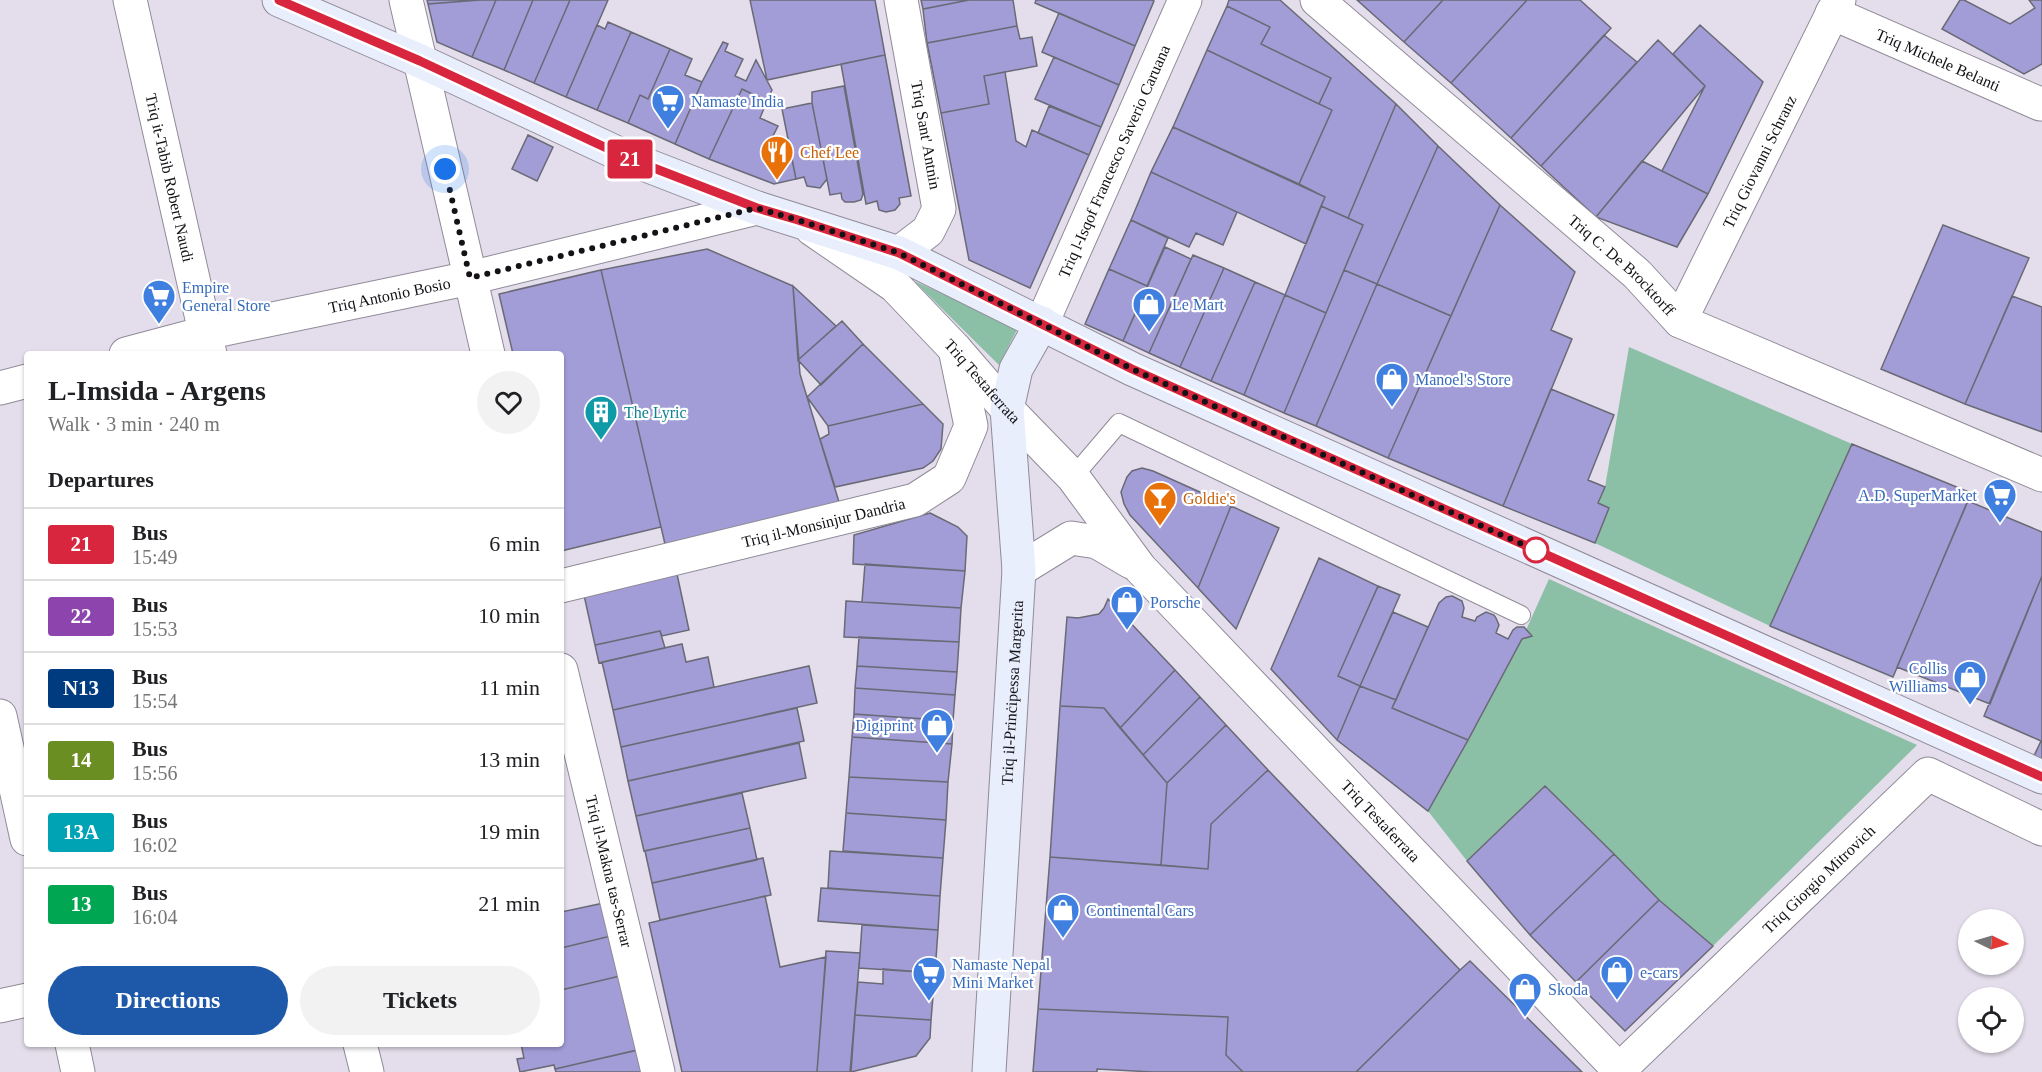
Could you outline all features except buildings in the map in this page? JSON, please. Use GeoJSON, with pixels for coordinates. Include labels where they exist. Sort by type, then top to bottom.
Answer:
{"type":"FeatureCollection","features":[{"type":"Feature","properties":{"kind":"main road"},"geometry":{"type":"LineString","coordinates":[[279,0],[420,61],[628,158],[757,208],[899,253],[1132,369],[2042,777]]}},
{"type":"Feature","properties":{"kind":"main road","name":"Triq il-Prinċipessa Margerita"},"geometry":{"type":"LineString","coordinates":[[989,1072],[1019,570],[1007,409],[1016,369],[1042,323]]}},
{"type":"Feature","properties":{"kind":"street","name":"Triq it-Tabib Robert Naudi"},"geometry":{"type":"LineString","coordinates":[[130,0],[207,343]]}},
{"type":"Feature","properties":{"kind":"street"},"geometry":{"type":"LineString","coordinates":[[406,0],[487,351]]}},
{"type":"Feature","properties":{"kind":"street","name":"Triq Sant' Antnin"},"geometry":{"type":"LineString","coordinates":[[899,253],[928,231],[939,209],[901,0]]}},
{"type":"Feature","properties":{"kind":"street","name":"Triq l-Isqof Francesco Saverio Caruana"},"geometry":{"type":"LineString","coordinates":[[1042,323],[1185,0]]}},
{"type":"Feature","properties":{"kind":"street","name":"Triq C. De Brocktorff"},"geometry":{"type":"LineString","coordinates":[[1317,0],[1637,274],[1680,321],[2042,475]]}},
{"type":"Feature","properties":{"kind":"street","name":"Triq Giovanni Schranz"},"geometry":{"type":"LineString","coordinates":[[1680,321],[1836,7]]}},
{"type":"Feature","properties":{"kind":"street","name":"Triq Michele Belanti"},"geometry":{"type":"LineString","coordinates":[[1836,7],[2042,103]]}},
{"type":"Feature","properties":{"kind":"street","name":"Triq Antonio Bosio"},"geometry":{"type":"LineString","coordinates":[[148,351],[207,343],[757,208]]}},
{"type":"Feature","properties":{"kind":"street","name":"Triq Testaferrata"},"geometry":{"type":"LineString","coordinates":[[798,220],[895,286],[955,349],[1007,409],[1073,477],[1140,568],[1619,1071]]}},
{"type":"Feature","properties":{"kind":"street","name":"Triq il-Monsinjur Dandria"},"geometry":{"type":"LineString","coordinates":[[564,585],[915,500],[949,478],[971,426],[955,349]]}},
{"type":"Feature","properties":{"kind":"street"},"geometry":{"type":"LineString","coordinates":[[0,388],[24,382]]}},
{"type":"Feature","properties":{"kind":"street","name":"Triq Testaferrata"},"geometry":{"type":"LineString","coordinates":[[1019,570],[1071,538],[1097,542],[1140,568]]}},
{"type":"Feature","properties":{"kind":"street","name":"Triq il-Makna tas-Serrar"},"geometry":{"type":"LineString","coordinates":[[564,682],[658,1072]]}},
{"type":"Feature","properties":{"kind":"street"},"geometry":{"type":"LineString","coordinates":[[10,722],[24,818]]}},
{"type":"Feature","properties":{"kind":"street","name":"Triq Giorgio Mitrovich"},"geometry":{"type":"LineString","coordinates":[[1619,1071],[1928,774],[2042,829]]}},
{"type":"Feature","properties":{"kind":"street"},"geometry":{"type":"LineString","coordinates":[[0,1006],[24,1001]]}},
{"type":"Feature","properties":{"kind":"street"},"geometry":{"type":"LineString","coordinates":[[73,1047],[78,1072]]}},
{"type":"Feature","properties":{"kind":"street"},"geometry":{"type":"LineString","coordinates":[[361,1047],[367,1072]]}},
{"type":"Feature","properties":{"kind":"lane"},"geometry":{"type":"LineString","coordinates":[[1073,477],[1119,423],[1521,615]]}},
{"type":"Feature","properties":{"kind":"green space"},"geometry":{"type":"Polygon","coordinates":[[[914,281],[1018,328],[999,365],[914,281]]]}},
{"type":"Feature","properties":{"kind":"green space"},"geometry":{"type":"Polygon","coordinates":[[[1629,347],[1852,444],[1770,626],[1595,543],[1609,508],[1598,503],[1605,487],[1629,347]]]}},
{"type":"Feature","properties":{"kind":"green space"},"geometry":{"type":"Polygon","coordinates":[[[1549,579],[1917,745],[1713,946],[1659,900],[1545,786],[1467,861],[1428,811],[1522,639],[1549,579]]]}},
{"type":"Feature","properties":{"kind":"bus line","name":"21"},"geometry":{"type":"LineString","coordinates":[[279,0],[420,61],[628,158],[757,208],[899,253],[1132,369],[2042,777]]}},
{"type":"Feature","properties":{"kind":"place","name":"Namaste India"},"geometry":{"type":"Point","coordinates":[668,130]}},
{"type":"Feature","properties":{"kind":"place","name":"Chef Lee"},"geometry":{"type":"Point","coordinates":[777,181]}},
{"type":"Feature","properties":{"kind":"place","name":"Empire General Store"},"geometry":{"type":"Point","coordinates":[159,325]}},
{"type":"Feature","properties":{"kind":"place","name":"Le Mart"},"geometry":{"type":"Point","coordinates":[1149,333]}},
{"type":"Feature","properties":{"kind":"place","name":"Manoel's Store"},"geometry":{"type":"Point","coordinates":[1392,408]}},
{"type":"Feature","properties":{"kind":"place","name":"The Lyric"},"geometry":{"type":"Point","coordinates":[601,441]}},
{"type":"Feature","properties":{"kind":"place","name":"A.D. SuperMarket"},"geometry":{"type":"Point","coordinates":[2000,524]}},
{"type":"Feature","properties":{"kind":"place","name":"Goldie's"},"geometry":{"type":"Point","coordinates":[1160,527]}},
{"type":"Feature","properties":{"kind":"place","name":"Porsche"},"geometry":{"type":"Point","coordinates":[1127,631]}},
{"type":"Feature","properties":{"kind":"place","name":"Collis Williams"},"geometry":{"type":"Point","coordinates":[1970,706]}},
{"type":"Feature","properties":{"kind":"place","name":"Digiprint"},"geometry":{"type":"Point","coordinates":[937,754]}},
{"type":"Feature","properties":{"kind":"place","name":"Continental Cars"},"geometry":{"type":"Point","coordinates":[1063,939]}},
{"type":"Feature","properties":{"kind":"place","name":"e-cars"},"geometry":{"type":"Point","coordinates":[1617,1001]}},
{"type":"Feature","properties":{"kind":"place","name":"Namaste Nepal Mini Market"},"geometry":{"type":"Point","coordinates":[929,1002]}},
{"type":"Feature","properties":{"kind":"place","name":"Skoda"},"geometry":{"type":"Point","coordinates":[1525,1018]}},
{"type":"Feature","properties":{"kind":"route"},"geometry":{"type":"LineString","coordinates":[[445,169],[470,278],[757,208],[899,253],[1132,369],[1544,554],[1536,550]]}}]}
